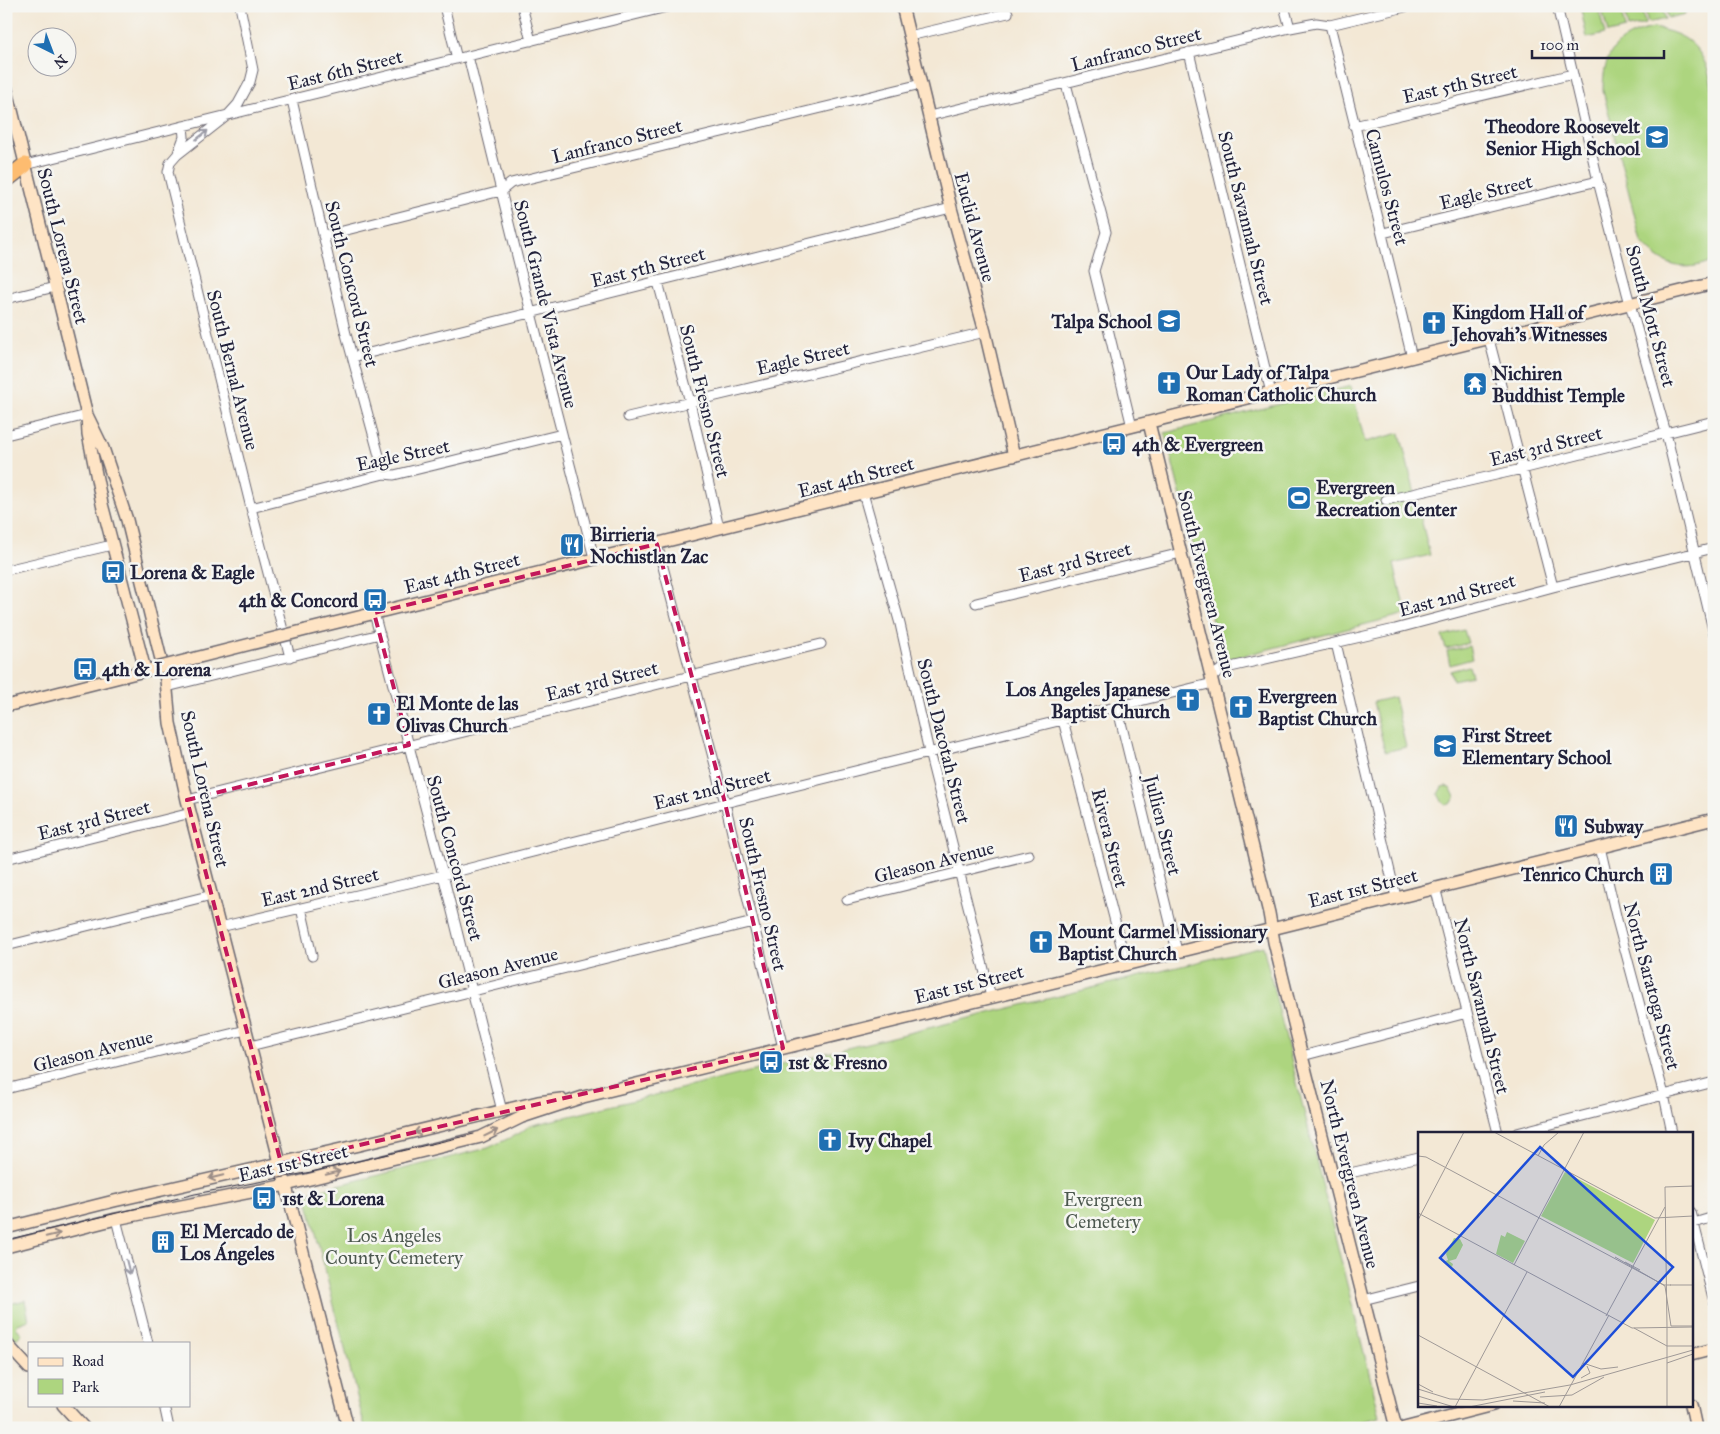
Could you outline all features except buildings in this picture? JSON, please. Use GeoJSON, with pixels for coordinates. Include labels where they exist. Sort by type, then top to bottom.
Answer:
{"type":"FeatureCollection","features":[{"type":"Feature","properties":{"kind":"highway"},"geometry":{"type":"LineString","coordinates":[[6,167],[25,165]]}},
{"type":"Feature","properties":{"kind":"highway"},"geometry":{"type":"LineString","coordinates":[[6,180],[25,165]]}},
{"type":"Feature","properties":{"kind":"street"},"geometry":{"type":"LineString","coordinates":[[177,155],[228,115],[238,104],[250,82],[253,70],[240,6]]}},
{"type":"Feature","properties":{"kind":"street"},"geometry":{"type":"LineString","coordinates":[[444,6],[457,59]]}},
{"type":"Feature","properties":{"kind":"street"},"geometry":{"type":"LineString","coordinates":[[522,6],[531,41]]}},
{"type":"Feature","properties":{"kind":"street","name":"East 6th Street"},"geometry":{"type":"LineString","coordinates":[[25,165],[671,6]]}},
{"type":"Feature","properties":{"kind":"street","name":"Euclid Avenue"},"geometry":{"type":"LineString","coordinates":[[902,6],[951,208],[985,332],[1014,456]]}},
{"type":"Feature","properties":{"kind":"street"},"geometry":{"type":"LineString","coordinates":[[1284,6],[1290,28]]}},
{"type":"Feature","properties":{"kind":"street","name":"Lanfranco Street"},"geometry":{"type":"LineString","coordinates":[[929,116],[1290,28],[1316,23],[1330,25],[1409,6]]}},
{"type":"Feature","properties":{"kind":"street","name":"South Mott Street"},"geometry":{"type":"LineString","coordinates":[[1557,6],[1598,181],[1666,433],[1714,634]]}},
{"type":"Feature","properties":{"kind":"street"},"geometry":{"type":"LineString","coordinates":[[909,36],[1008,13]]}},
{"type":"Feature","properties":{"kind":"street","name":"Camulos Street"},"geometry":{"type":"LineString","coordinates":[[1330,25],[1354,126],[1383,233],[1412,358]]}},
{"type":"Feature","properties":{"kind":"street","name":"South Savannah Street"},"geometry":{"type":"LineString","coordinates":[[1189,52],[1272,392]]}},
{"type":"Feature","properties":{"kind":"street","name":"South Grande Vista Avenue"},"geometry":{"type":"LineString","coordinates":[[468,56],[594,558]]}},
{"type":"Feature","properties":{"kind":"street","name":"East 5th Street"},"geometry":{"type":"LineString","coordinates":[[1354,126],[1573,74]]}},
{"type":"Feature","properties":{"kind":"street","name":"Lanfranco Street"},"geometry":{"type":"LineString","coordinates":[[323,236],[501,191],[511,183],[921,84]]}},
{"type":"Feature","properties":{"kind":"street"},"geometry":{"type":"LineString","coordinates":[[1066,84],[1106,232],[1094,270],[1132,427]]}},
{"type":"Feature","properties":{"kind":"street","name":"South Lorena Street"},"geometry":{"type":"LineString","coordinates":[[6,86],[87,415],[88,434],[112,545],[150,669]]}},
{"type":"Feature","properties":{"kind":"street","name":"South Concord Street"},"geometry":{"type":"LineString","coordinates":[[292,100],[346,334],[384,474]]}},
{"type":"Feature","properties":{"kind":"street","name":"South Bernal Avenue"},"geometry":{"type":"LineString","coordinates":[[183,126],[184,137],[177,155],[170,163],[168,172],[290,657]]}},
{"type":"Feature","properties":{"kind":"street","name":"Eagle Street"},"geometry":{"type":"LineString","coordinates":[[1383,233],[1598,181]]}},
{"type":"Feature","properties":{"kind":"street","name":"East 5th Street"},"geometry":{"type":"LineString","coordinates":[[353,357],[951,208]]}},
{"type":"Feature","properties":{"kind":"street","name":"South Fresno Street"},"geometry":{"type":"LineString","coordinates":[[658,282],[690,402],[719,528]]}},
{"type":"Feature","properties":{"kind":"street","name":"East 4th Street"},"geometry":{"type":"LineString","coordinates":[[6,706],[594,558],[1714,283]]}},
{"type":"Feature","properties":{"kind":"street"},"geometry":{"type":"LineString","coordinates":[[6,299],[55,286]]}},
{"type":"Feature","properties":{"kind":"street","name":"Eagle Street"},"geometry":{"type":"LineString","coordinates":[[628,418],[985,332]]}},
{"type":"Feature","properties":{"kind":"street"},"geometry":{"type":"LineString","coordinates":[[1489,339],[1553,587]]}},
{"type":"Feature","properties":{"kind":"street"},"geometry":{"type":"LineString","coordinates":[[6,435],[87,415]]}},
{"type":"Feature","properties":{"kind":"street","name":"South Lorena Street"},"geometry":{"type":"LineString","coordinates":[[87,415],[103,448],[127,520],[167,687],[170,723],[187,800],[348,1428]]}},
{"type":"Feature","properties":{"kind":"street","name":"East 3rd Street"},"geometry":{"type":"LineString","coordinates":[[1386,500],[1522,469],[1714,421]]}},
{"type":"Feature","properties":{"kind":"street","name":"South Evergreen Avenue"},"geometry":{"type":"LineString","coordinates":[[1150,422],[1273,928]]}},
{"type":"Feature","properties":{"kind":"street","name":"Eagle Street"},"geometry":{"type":"LineString","coordinates":[[251,508],[384,474],[394,475],[562,434]]}},
{"type":"Feature","properties":{"kind":"street","name":"South Dacotah Street"},"geometry":{"type":"LineString","coordinates":[[863,493],[900,624],[991,997]]}},
{"type":"Feature","properties":{"kind":"street","name":"South Fresno Street"},"geometry":{"type":"LineString","coordinates":[[657,544],[690,676],[725,802],[783,1048]]}},
{"type":"Feature","properties":{"kind":"street"},"geometry":{"type":"LineString","coordinates":[[6,570],[112,545]]}},
{"type":"Feature","properties":{"kind":"street","name":"East 2nd Street"},"geometry":{"type":"LineString","coordinates":[[220,927],[443,875],[725,802],[1064,720],[1212,680],[1222,669],[1336,643],[1714,548]]}},
{"type":"Feature","properties":{"kind":"street","name":"East 3rd Street"},"geometry":{"type":"LineString","coordinates":[[976,603],[1181,553]]}},
{"type":"Feature","properties":{"kind":"street","name":"South Concord Street"},"geometry":{"type":"LineString","coordinates":[[374,613],[443,875],[502,1111]]}},
{"type":"Feature","properties":{"kind":"street"},"geometry":{"type":"LineString","coordinates":[[167,687],[380,634]]}},
{"type":"Feature","properties":{"kind":"street"},"geometry":{"type":"LineString","coordinates":[[1336,643],[1396,897]]}},
{"type":"Feature","properties":{"kind":"street","name":"East 3rd Street"},"geometry":{"type":"LineString","coordinates":[[187,800],[821,644]]}},
{"type":"Feature","properties":{"kind":"street","name":"Jullien Street"},"geometry":{"type":"LineString","coordinates":[[1117,706],[1177,952]]}},
{"type":"Feature","properties":{"kind":"street","name":"Rivera Street"},"geometry":{"type":"LineString","coordinates":[[1064,720],[1126,964]]}},
{"type":"Feature","properties":{"kind":"street","name":"East 3rd Street"},"geometry":{"type":"LineString","coordinates":[[6,859],[191,813]]}},
{"type":"Feature","properties":{"kind":"street","name":"East 1st Street"},"geometry":{"type":"LineString","coordinates":[[6,1248],[116,1219],[286,1185],[482,1137],[522,1117],[583,1096],[1714,819]]}},
{"type":"Feature","properties":{"kind":"street","name":"North Saratoga Street"},"geometry":{"type":"LineString","coordinates":[[1600,848],[1617,920],[1664,1094],[1672,1132]]}},
{"type":"Feature","properties":{"kind":"street","name":"Gleason Avenue"},"geometry":{"type":"LineString","coordinates":[[847,900],[960,871],[1029,856]]}},
{"type":"Feature","properties":{"kind":"street","name":"North Savannah Street"},"geometry":{"type":"LineString","coordinates":[[1435,888],[1498,1132]]}},
{"type":"Feature","properties":{"kind":"street"},"geometry":{"type":"LineString","coordinates":[[6,946],[212,894]]}},
{"type":"Feature","properties":{"kind":"street"},"geometry":{"type":"LineString","coordinates":[[301,908],[312,956]]}},
{"type":"Feature","properties":{"kind":"street","name":"Gleason Avenue"},"geometry":{"type":"LineString","coordinates":[[250,1046],[753,922]]}},
{"type":"Feature","properties":{"kind":"street","name":"North Evergreen Avenue"},"geometry":{"type":"LineString","coordinates":[[1273,928],[1274,942],[1302,1056],[1396,1428]]}},
{"type":"Feature","properties":{"kind":"street"},"geometry":{"type":"LineString","coordinates":[[1302,1056],[1467,1013]]}},
{"type":"Feature","properties":{"kind":"street","name":"Gleason Avenue"},"geometry":{"type":"LineString","coordinates":[[6,1089],[246,1030]]}},
{"type":"Feature","properties":{"kind":"street"},"geometry":{"type":"LineString","coordinates":[[1521,1132],[1714,1082]]}},
{"type":"Feature","properties":{"kind":"street","name":"East 1st Street"},"geometry":{"type":"LineString","coordinates":[[8,1228],[114,1201],[282,1168],[538,1102],[583,1096]]}},
{"type":"Feature","properties":{"kind":"street"},"geometry":{"type":"LineString","coordinates":[[1334,1177],[1418,1156]]}},
{"type":"Feature","properties":{"kind":"street"},"geometry":{"type":"LineString","coordinates":[[6,1212],[8,1228]]}},
{"type":"Feature","properties":{"kind":"street"},"geometry":{"type":"LineString","coordinates":[[1692,1216],[1714,1302]]}},
{"type":"Feature","properties":{"kind":"street"},"geometry":{"type":"LineString","coordinates":[[1694,1223],[1714,1217]]}},
{"type":"Feature","properties":{"kind":"street"},"geometry":{"type":"LineString","coordinates":[[116,1219],[148,1342]]}},
{"type":"Feature","properties":{"kind":"street"},"geometry":{"type":"LineString","coordinates":[[1363,1300],[1418,1286]]}},
{"type":"Feature","properties":{"kind":"street"},"geometry":{"type":"LineString","coordinates":[[6,1344],[28,1367]]}},
{"type":"Feature","properties":{"kind":"street"},"geometry":{"type":"LineString","coordinates":[[1692,1355],[1714,1349]]}},
{"type":"Feature","properties":{"kind":"street"},"geometry":{"type":"LineString","coordinates":[[64,1406],[84,1428]]}},
{"type":"Feature","properties":{"kind":"street"},"geometry":{"type":"LineString","coordinates":[[164,1406],[169,1428]]}},
{"type":"Feature","properties":{"kind":"street"},"geometry":{"type":"LineString","coordinates":[[1404,1428],[1489,1406]]}},
{"type":"Feature","properties":{"kind":"street"},"geometry":{"type":"LineString","coordinates":[[1691,1406],[1696,1428]]}},
{"type":"Feature","properties":{"kind":"highlighted area"},"geometry":{"type":"Polygon","coordinates":[[[657,544],[725,803],[783,1048],[281,1163],[187,800],[409,745],[374,613],[657,544]]]}},
{"type":"Feature","properties":{"kind":"green space"},"geometry":{"type":"Polygon","coordinates":[[[1598,6],[1605,34],[1587,38],[1581,10],[1598,6]]]}},
{"type":"Feature","properties":{"kind":"green space"},"geometry":{"type":"Polygon","coordinates":[[[1601,6],[1620,6],[1625,29],[1608,33],[1601,6]]]}},
{"type":"Feature","properties":{"kind":"green space"},"geometry":{"type":"Polygon","coordinates":[[[1623,6],[1641,6],[1645,24],[1628,28],[1623,6]]]}},
{"type":"Feature","properties":{"kind":"green space"},"geometry":{"type":"Polygon","coordinates":[[[1644,6],[1662,6],[1665,19],[1648,23],[1644,6]]]}},
{"type":"Feature","properties":{"kind":"green space"},"geometry":{"type":"Polygon","coordinates":[[[1665,6],[1684,6],[1685,14],[1668,18],[1665,6]]]}},
{"type":"Feature","properties":{"kind":"green space","name":"Theodore Roosevelt Senior High School"},"geometry":{"type":"Polygon","coordinates":[[[1653,28],[1679,35],[1695,46],[1706,64],[1710,78],[1715,124],[1714,260],[1703,264],[1683,267],[1665,262],[1649,250],[1641,241],[1603,91],[1606,66],[1614,48],[1630,36],[1653,28]]]}},
{"type":"Feature","properties":{"kind":"green space","name":"Evergreen Recreation Center"},"geometry":{"type":"Polygon","coordinates":[[[1351,386],[1365,442],[1400,433],[1430,555],[1394,564],[1406,614],[1222,661],[1165,433],[1351,386]]]}},
{"type":"Feature","properties":{"kind":"green space"},"geometry":{"type":"Polygon","coordinates":[[[1464,630],[1468,643],[1446,649],[1442,636],[1464,630]]]}},
{"type":"Feature","properties":{"kind":"green space"},"geometry":{"type":"Polygon","coordinates":[[[1469,646],[1472,659],[1450,665],[1447,651],[1469,646]]]}},
{"type":"Feature","properties":{"kind":"green space"},"geometry":{"type":"Polygon","coordinates":[[[1469,666],[1472,676],[1453,680],[1450,671],[1469,666]]]}},
{"type":"Feature","properties":{"kind":"green space"},"geometry":{"type":"Polygon","coordinates":[[[1394,697],[1406,747],[1385,752],[1373,702],[1394,697]]]}},
{"type":"Feature","properties":{"kind":"green space"},"geometry":{"type":"Polygon","coordinates":[[[1446,786],[1451,789],[1455,797],[1452,803],[1447,805],[1438,794],[1442,787],[1446,786]]]}},
{"type":"Feature","properties":{"kind":"green space","name":"Evergreen Cemetery"},"geometry":{"type":"Polygon","coordinates":[[[1263,946],[1380,1417],[1337,1428],[365,1428],[307,1199],[310,1192],[488,1148],[520,1133],[529,1126],[1263,946]]]}},
{"type":"Feature","properties":{"kind":"green space"},"geometry":{"type":"Polygon","coordinates":[[[25,1300],[29,1320],[18,1324],[16,1327],[22,1334],[16,1339],[6,1328],[6,1305],[25,1300]]]}},
{"type":"Feature","properties":{"kind":"tram line"},"geometry":{"type":"LineString","coordinates":[[6,1240],[195,1194],[311,1172],[474,1134]]}},
{"type":"Feature","properties":{"kind":"place","name":"Theodore Roosevelt Senior High School"},"geometry":{"type":"Point","coordinates":[1657,137]}},
{"type":"Feature","properties":{"kind":"place","name":"Talpa School"},"geometry":{"type":"Point","coordinates":[1169,321]}},
{"type":"Feature","properties":{"kind":"place","name":"Kingdom Hall of Jehovah's Witnesses"},"geometry":{"type":"Point","coordinates":[1434,323]}},
{"type":"Feature","properties":{"kind":"place","name":"Our Lady of Talpa Roman Catholic Church"},"geometry":{"type":"Point","coordinates":[1169,383]}},
{"type":"Feature","properties":{"kind":"place","name":"Nichiren Buddhist Temple"},"geometry":{"type":"Point","coordinates":[1475,384]}},
{"type":"Feature","properties":{"kind":"place","name":"4th & Evergreen"},"geometry":{"type":"Point","coordinates":[1114,444]}},
{"type":"Feature","properties":{"kind":"place","name":"Evergreen Recreation Center"},"geometry":{"type":"Point","coordinates":[1299,498]}},
{"type":"Feature","properties":{"kind":"place","name":"Birrieria Nochistlan Zac"},"geometry":{"type":"Point","coordinates":[572,545]}},
{"type":"Feature","properties":{"kind":"place","name":"Lorena & Eagle"},"geometry":{"type":"Point","coordinates":[113,572]}},
{"type":"Feature","properties":{"kind":"place","name":"4th & Concord"},"geometry":{"type":"Point","coordinates":[375,600]}},
{"type":"Feature","properties":{"kind":"place","name":"4th & Lorena"},"geometry":{"type":"Point","coordinates":[85,669]}},
{"type":"Feature","properties":{"kind":"place","name":"Los Angeles Japanese Baptist Church"},"geometry":{"type":"Point","coordinates":[1188,700]}},
{"type":"Feature","properties":{"kind":"place","name":"Evergreen Baptist Church"},"geometry":{"type":"Point","coordinates":[1241,707]}},
{"type":"Feature","properties":{"kind":"place","name":"El Monte de las Olivas Church"},"geometry":{"type":"Point","coordinates":[379,714]}},
{"type":"Feature","properties":{"kind":"place","name":"First Street Elementary School"},"geometry":{"type":"Point","coordinates":[1445,746]}},
{"type":"Feature","properties":{"kind":"place","name":"Subway"},"geometry":{"type":"Point","coordinates":[1566,826]}},
{"type":"Feature","properties":{"kind":"place","name":"Tenrico Church"},"geometry":{"type":"Point","coordinates":[1661,874]}},
{"type":"Feature","properties":{"kind":"place","name":"Mount Carmel Missionary Baptist Church"},"geometry":{"type":"Point","coordinates":[1041,942]}},
{"type":"Feature","properties":{"kind":"place","name":"1st & Fresno"},"geometry":{"type":"Point","coordinates":[771,1062]}},
{"type":"Feature","properties":{"kind":"place","name":"Ivy Chapel"},"geometry":{"type":"Point","coordinates":[830,1140]}},
{"type":"Feature","properties":{"kind":"place","name":"1st & Lorena"},"geometry":{"type":"Point","coordinates":[264,1198]}},
{"type":"Feature","properties":{"kind":"place","name":"El Mercado de Los Ángeles"},"geometry":{"type":"Point","coordinates":[163,1242]}},
{"type":"Feature","properties":{"kind":"park label","name":"Los Angeles County Cemetery"},"geometry":{"type":"Point","coordinates":[394,1246]}}]}
